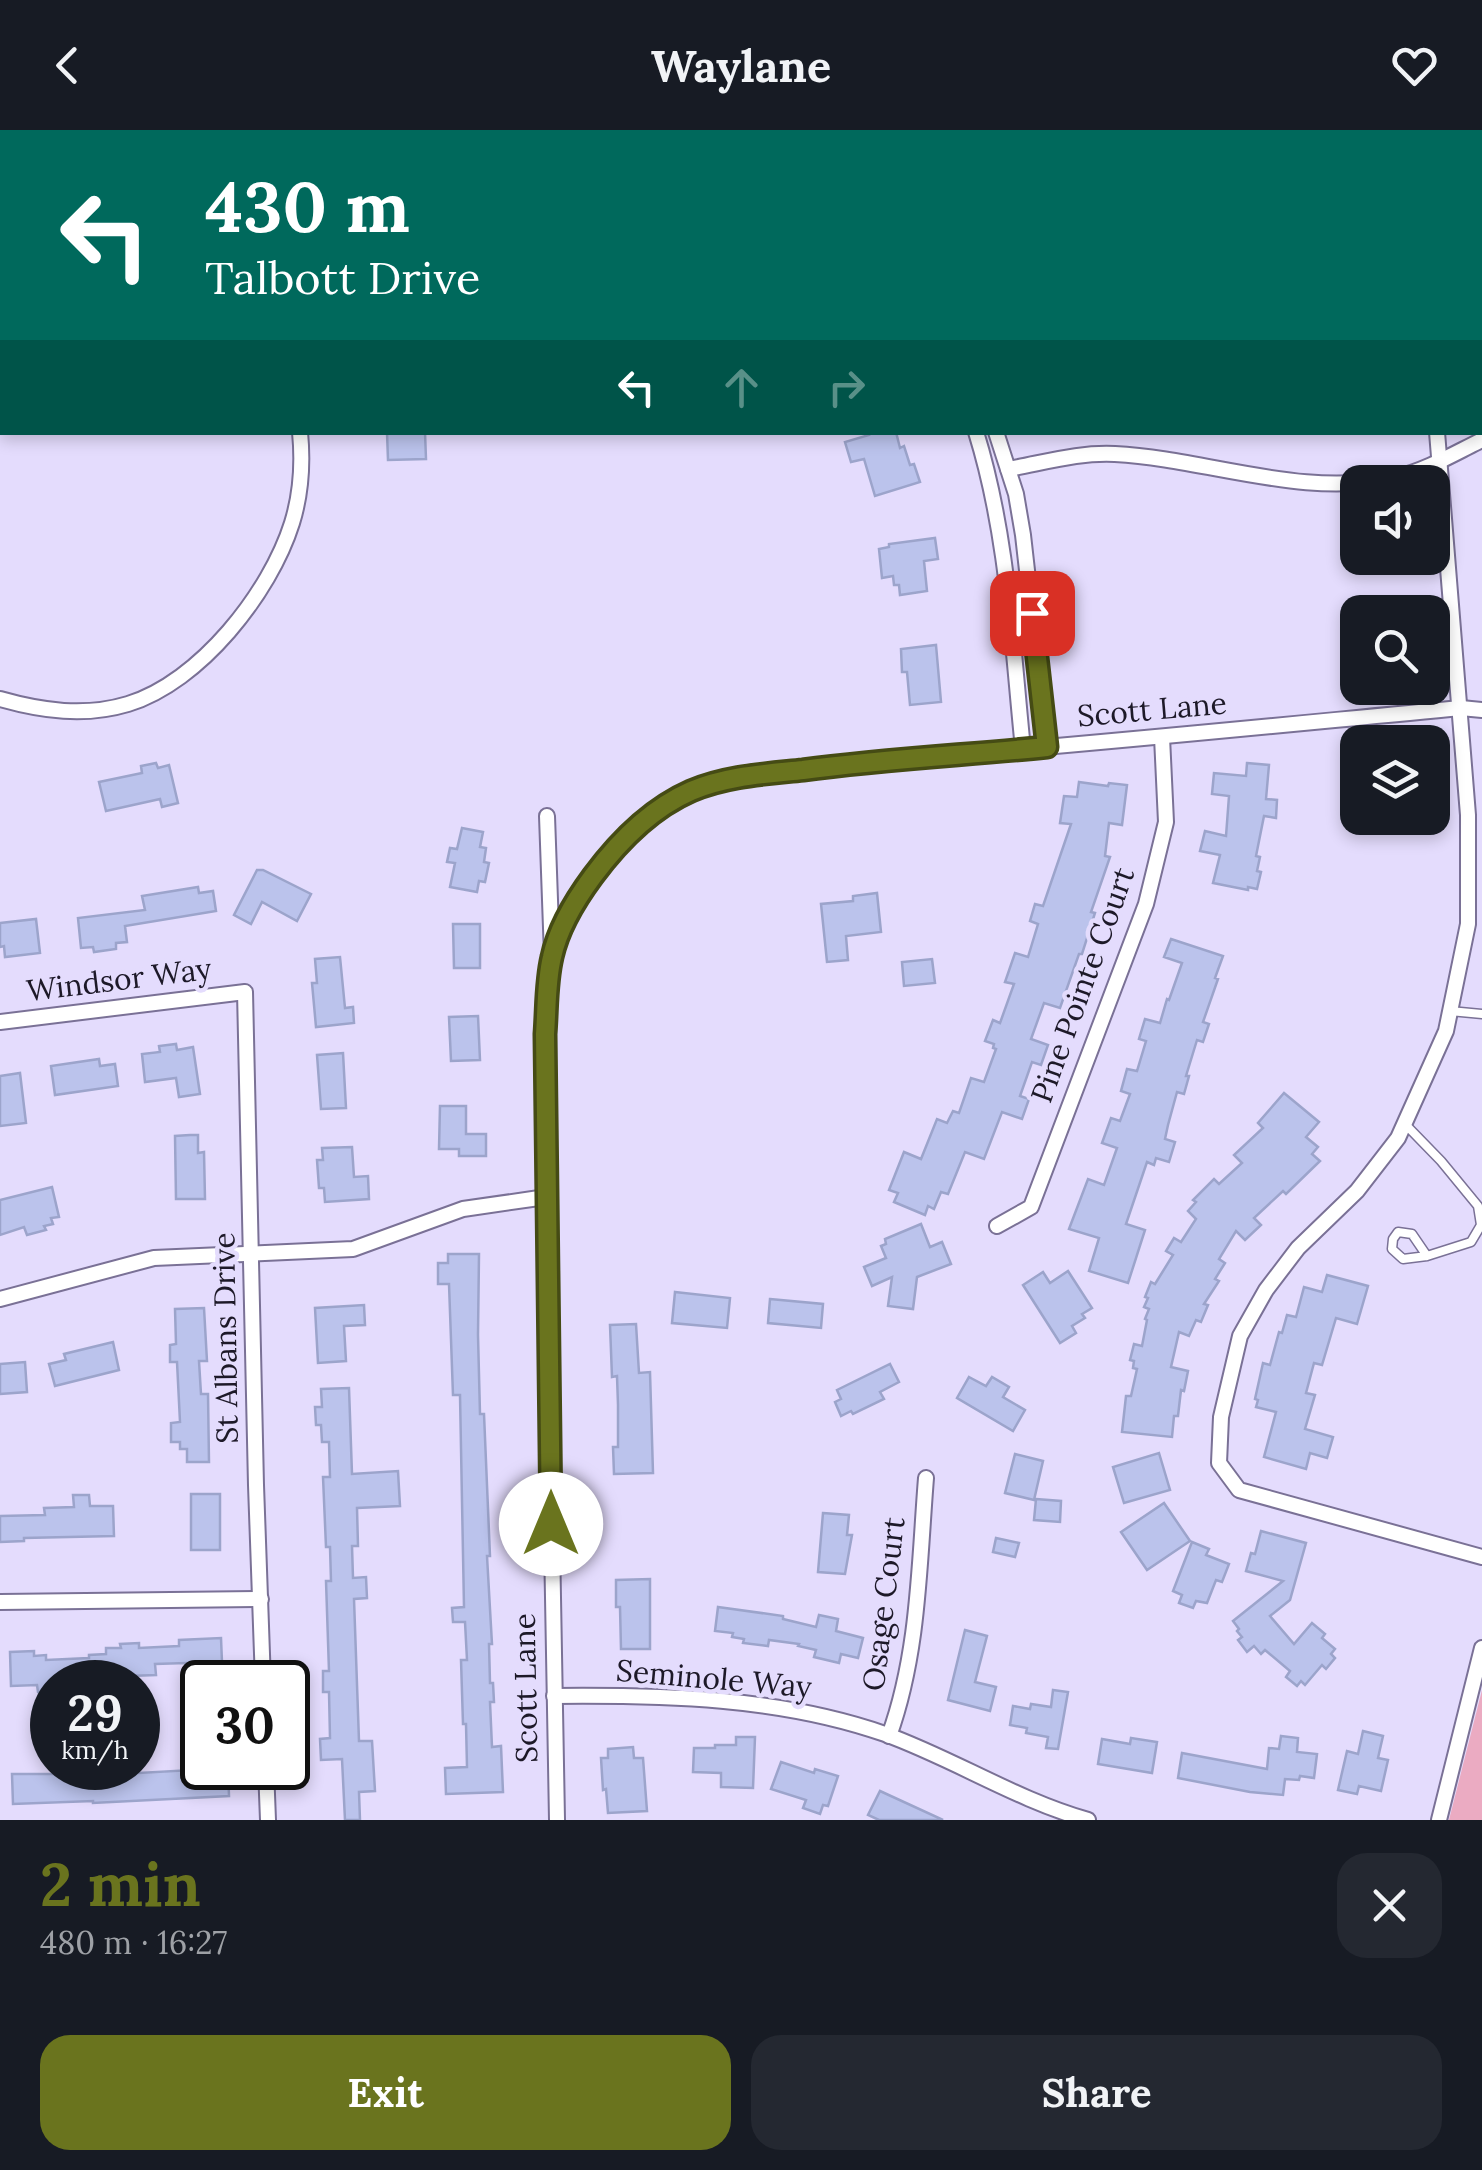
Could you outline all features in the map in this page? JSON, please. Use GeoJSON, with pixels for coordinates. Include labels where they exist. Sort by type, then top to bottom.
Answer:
{"type":"FeatureCollection","features":[{"type":"Feature","properties":{"kind":"street"},"geometry":{"type":"LineString","coordinates":[[0,699],[65,712],[112,708],[158,692],[210,654],[265,579],[291,526],[302,468],[300,435]]}},
{"type":"Feature","properties":{"kind":"street"},"geometry":{"type":"LineString","coordinates":[[977,435],[1000,526],[1023,750]]}},
{"type":"Feature","properties":{"kind":"street"},"geometry":{"type":"LineString","coordinates":[[997,435],[1023,536],[1047,747]]}},
{"type":"Feature","properties":{"kind":"street"},"geometry":{"type":"LineString","coordinates":[[1437,435],[1461,708],[1474,803],[1468,924],[1446,1031],[1398,1138],[1358,1191],[1298,1248],[1266,1290],[1240,1336],[1221,1416],[1219,1463],[1240,1490],[1482,1557]]}},
{"type":"Feature","properties":{"kind":"street"},"geometry":{"type":"LineString","coordinates":[[1008,469],[1088,454],[1112,454],[1334,483],[1398,477],[1482,440]]}},
{"type":"Feature","properties":{"kind":"street","name":"Scott Lane"},"geometry":{"type":"LineString","coordinates":[[552,956],[575,903],[616,847],[650,816],[688,792],[710,784],[754,775],[1461,708],[1482,710]]}},
{"type":"Feature","properties":{"kind":"street","name":"Pine Pointe Court"},"geometry":{"type":"LineString","coordinates":[[997,1226],[1031,1206],[1146,904],[1166,822],[1162,737]]}},
{"type":"Feature","properties":{"kind":"street","name":"Scott Lane"},"geometry":{"type":"LineString","coordinates":[[547,816],[552,956],[545,1034],[546,1197],[557,1820]]}},
{"type":"Feature","properties":{"kind":"street","name":"Windsor Way"},"geometry":{"type":"LineString","coordinates":[[0,1022],[245,992]]}},
{"type":"Feature","properties":{"kind":"street","name":"St Albans Drive"},"geometry":{"type":"LineString","coordinates":[[245,992],[262,1660]]}},
{"type":"Feature","properties":{"kind":"street"},"geometry":{"type":"LineString","coordinates":[[0,1299],[154,1258],[353,1249],[463,1209],[546,1197]]}},
{"type":"Feature","properties":{"kind":"street","name":"Osage Court"},"geometry":{"type":"LineString","coordinates":[[889,1736],[906,1681],[913,1639],[926,1478]]}},
{"type":"Feature","properties":{"kind":"street"},"geometry":{"type":"LineString","coordinates":[[0,1602],[261,1598]]}},
{"type":"Feature","properties":{"kind":"street"},"geometry":{"type":"LineString","coordinates":[[1440,1820],[1482,1648]]}},
{"type":"Feature","properties":{"kind":"street","name":"Seminole Way"},"geometry":{"type":"LineString","coordinates":[[554,1696],[763,1705],[835,1719],[889,1736],[1045,1806],[1088,1820]]}},
{"type":"Feature","properties":{"kind":"street"},"geometry":{"type":"LineString","coordinates":[[267,1790],[268,1820]]}},
{"type":"Feature","properties":{"kind":"lane"},"geometry":{"type":"LineString","coordinates":[[990,476],[1008,469]]}},
{"type":"Feature","properties":{"kind":"lane"},"geometry":{"type":"LineString","coordinates":[[1450,1010],[1482,1014]]}},
{"type":"Feature","properties":{"kind":"lane"},"geometry":{"type":"LineString","coordinates":[[1404,1124],[1478,1206],[1482,1225],[1471,1242],[1426,1256],[1404,1259],[1392,1250],[1393,1238],[1398,1232],[1412,1234],[1426,1256]]}},
{"type":"Feature","properties":{"kind":"shaded area"},"geometry":{"type":"Polygon","coordinates":[[[1482,1690],[1482,1820],[1449,1820],[1482,1690]]]}},
{"type":"Feature","properties":{"kind":"building"},"geometry":{"type":"Polygon","coordinates":[[[387,435],[425,435],[426,459],[388,460],[387,435]]]}},
{"type":"Feature","properties":{"kind":"building"},"geometry":{"type":"Polygon","coordinates":[[[869,435],[897,435],[920,482],[875,496],[864,459],[851,462],[845,442],[869,435]]]}},
{"type":"Feature","properties":{"kind":"building"},"geometry":{"type":"Polygon","coordinates":[[[935,538],[938,559],[924,561],[927,591],[900,595],[893,576],[882,578],[879,549],[935,538]]]}},
{"type":"Feature","properties":{"kind":"building"},"geometry":{"type":"Polygon","coordinates":[[[936,645],[941,702],[910,705],[901,649],[936,645]]]}},
{"type":"Feature","properties":{"kind":"building"},"geometry":{"type":"Polygon","coordinates":[[[156,763],[158,768],[169,765],[178,803],[162,807],[160,799],[106,811],[99,782],[142,773],[141,766],[156,763]]]}},
{"type":"Feature","properties":{"kind":"building"},"geometry":{"type":"Polygon","coordinates":[[[1247,763],[1269,765],[1266,799],[1277,800],[1276,818],[1264,816],[1256,856],[1260,857],[1257,871],[1261,872],[1257,889],[1248,890],[1213,883],[1220,855],[1200,851],[1205,831],[1226,836],[1229,796],[1212,794],[1214,773],[1246,776],[1247,763]]]}},
{"type":"Feature","properties":{"kind":"building"},"geometry":{"type":"Polygon","coordinates":[[[1079,782],[1127,785],[1122,825],[1109,823],[1105,856],[1110,857],[1091,912],[1095,913],[1082,954],[1060,1008],[1044,1003],[1031,1039],[1048,1045],[1041,1065],[1032,1062],[1020,1096],[1029,1099],[1022,1119],[1002,1112],[984,1159],[965,1152],[948,1194],[941,1192],[934,1209],[928,1206],[925,1215],[894,1202],[898,1193],[889,1190],[904,1152],[921,1159],[937,1119],[947,1123],[953,1111],[959,1113],[971,1078],[984,1082],[996,1049],[985,1041],[993,1020],[1000,1023],[1014,984],[1005,982],[1015,953],[1028,957],[1038,924],[1030,921],[1035,904],[1043,906],[1071,824],[1060,823],[1064,796],[1077,797],[1079,782]]]}},
{"type":"Feature","properties":{"kind":"building"},"geometry":{"type":"Polygon","coordinates":[[[462,828],[483,832],[480,847],[486,848],[484,862],[489,863],[485,882],[479,881],[477,892],[450,887],[455,863],[447,862],[450,848],[457,849],[462,828]]]}},
{"type":"Feature","properties":{"kind":"building"},"geometry":{"type":"Polygon","coordinates":[[[257,870],[311,894],[297,921],[262,902],[251,924],[234,915],[257,870]]]}},
{"type":"Feature","properties":{"kind":"building"},"geometry":{"type":"Polygon","coordinates":[[[198,887],[199,893],[213,891],[216,911],[125,926],[127,942],[116,943],[116,949],[94,952],[93,947],[81,948],[78,918],[145,910],[142,896],[198,887]]]}},
{"type":"Feature","properties":{"kind":"building"},"geometry":{"type":"Polygon","coordinates":[[[877,893],[881,932],[846,936],[848,960],[827,962],[821,904],[853,901],[853,896],[877,893]]]}},
{"type":"Feature","properties":{"kind":"building"},"geometry":{"type":"Polygon","coordinates":[[[36,919],[40,953],[5,957],[4,946],[0,947],[0,923],[36,919]]]}},
{"type":"Feature","properties":{"kind":"building"},"geometry":{"type":"Polygon","coordinates":[[[453,924],[480,924],[480,968],[454,968],[453,924]]]}},
{"type":"Feature","properties":{"kind":"building"},"geometry":{"type":"Polygon","coordinates":[[[1171,939],[1223,956],[1203,1022],[1209,1024],[1203,1042],[1197,1040],[1184,1094],[1177,1092],[1168,1125],[1165,1139],[1175,1142],[1169,1162],[1156,1158],[1154,1165],[1147,1162],[1126,1224],[1145,1230],[1128,1283],[1089,1271],[1099,1238],[1069,1229],[1088,1179],[1104,1185],[1117,1148],[1102,1143],[1111,1118],[1120,1121],[1130,1094],[1121,1091],[1127,1069],[1137,1071],[1146,1041],[1139,1039],[1145,1019],[1160,1023],[1182,963],[1164,957],[1171,939]]]}},
{"type":"Feature","properties":{"kind":"building"},"geometry":{"type":"Polygon","coordinates":[[[340,957],[345,1008],[353,1007],[354,1023],[316,1027],[312,983],[317,983],[315,959],[340,957]]]}},
{"type":"Feature","properties":{"kind":"building"},"geometry":{"type":"Polygon","coordinates":[[[932,959],[935,983],[904,986],[902,962],[932,959]]]}},
{"type":"Feature","properties":{"kind":"building"},"geometry":{"type":"Polygon","coordinates":[[[478,1016],[480,1060],[451,1061],[449,1017],[478,1016]]]}},
{"type":"Feature","properties":{"kind":"building"},"geometry":{"type":"Polygon","coordinates":[[[176,1044],[177,1050],[193,1047],[200,1094],[179,1097],[176,1078],[145,1082],[142,1054],[160,1052],[159,1046],[176,1044]]]}},
{"type":"Feature","properties":{"kind":"building"},"geometry":{"type":"Polygon","coordinates":[[[343,1053],[346,1108],[321,1109],[317,1055],[343,1053]]]}},
{"type":"Feature","properties":{"kind":"building"},"geometry":{"type":"Polygon","coordinates":[[[99,1059],[100,1066],[115,1064],[118,1086],[55,1095],[51,1066],[99,1059]]]}},
{"type":"Feature","properties":{"kind":"building"},"geometry":{"type":"Polygon","coordinates":[[[20,1073],[26,1123],[0,1126],[0,1076],[20,1073]]]}},
{"type":"Feature","properties":{"kind":"building"},"geometry":{"type":"Polygon","coordinates":[[[1284,1093],[1319,1122],[1306,1137],[1318,1147],[1312,1154],[1320,1161],[1254,1218],[1261,1225],[1245,1240],[1236,1231],[1219,1259],[1225,1263],[1204,1304],[1208,1305],[1201,1322],[1196,1320],[1189,1336],[1179,1332],[1171,1367],[1188,1371],[1178,1416],[1174,1416],[1172,1437],[1122,1432],[1126,1396],[1131,1396],[1137,1369],[1130,1360],[1134,1344],[1142,1346],[1149,1309],[1144,1307],[1148,1298],[1145,1297],[1151,1282],[1155,1284],[1173,1255],[1166,1251],[1174,1238],[1181,1242],[1196,1219],[1188,1211],[1196,1202],[1193,1200],[1214,1179],[1219,1184],[1242,1163],[1234,1155],[1263,1128],[1258,1123],[1284,1093]]]}},
{"type":"Feature","properties":{"kind":"building"},"geometry":{"type":"Polygon","coordinates":[[[440,1106],[466,1106],[466,1134],[486,1134],[486,1156],[459,1156],[459,1149],[439,1149],[440,1106]]]}},
{"type":"Feature","properties":{"kind":"building"},"geometry":{"type":"Polygon","coordinates":[[[198,1135],[198,1153],[204,1152],[205,1199],[176,1199],[175,1136],[198,1135]]]}},
{"type":"Feature","properties":{"kind":"building"},"geometry":{"type":"Polygon","coordinates":[[[352,1147],[354,1177],[368,1176],[369,1199],[325,1202],[324,1188],[319,1188],[317,1160],[323,1160],[322,1148],[352,1147]]]}},
{"type":"Feature","properties":{"kind":"building"},"geometry":{"type":"Polygon","coordinates":[[[52,1187],[59,1217],[51,1218],[53,1224],[27,1235],[24,1227],[0,1235],[0,1200],[52,1187]]]}},
{"type":"Feature","properties":{"kind":"building"},"geometry":{"type":"Polygon","coordinates":[[[921,1224],[930,1247],[942,1242],[951,1264],[917,1277],[913,1309],[888,1306],[892,1277],[872,1286],[864,1267],[886,1258],[881,1246],[886,1244],[885,1239],[921,1224]]]}},
{"type":"Feature","properties":{"kind":"building"},"geometry":{"type":"Polygon","coordinates":[[[448,1254],[479,1254],[480,1414],[484,1414],[490,1556],[492,1747],[501,1746],[503,1792],[446,1794],[445,1768],[467,1767],[461,1660],[467,1660],[465,1622],[453,1622],[452,1608],[464,1607],[460,1395],[453,1395],[449,1284],[438,1284],[438,1263],[448,1263],[448,1254]]]}},
{"type":"Feature","properties":{"kind":"building"},"geometry":{"type":"Polygon","coordinates":[[[1068,1271],[1092,1308],[1072,1326],[1076,1333],[1060,1343],[1023,1285],[1043,1272],[1050,1283],[1068,1271]]]}},
{"type":"Feature","properties":{"kind":"building"},"geometry":{"type":"Polygon","coordinates":[[[1327,1275],[1368,1286],[1357,1324],[1336,1318],[1322,1365],[1314,1363],[1306,1393],[1315,1395],[1305,1429],[1333,1437],[1327,1458],[1310,1453],[1306,1469],[1264,1457],[1276,1412],[1256,1407],[1255,1399],[1263,1363],[1270,1365],[1287,1315],[1296,1317],[1304,1287],[1322,1292],[1327,1275]]]}},
{"type":"Feature","properties":{"kind":"building"},"geometry":{"type":"Polygon","coordinates":[[[675,1292],[730,1298],[727,1328],[672,1323],[675,1292]]]}},
{"type":"Feature","properties":{"kind":"building"},"geometry":{"type":"Polygon","coordinates":[[[770,1299],[823,1304],[821,1328],[768,1323],[770,1299]]]}},
{"type":"Feature","properties":{"kind":"building"},"geometry":{"type":"Polygon","coordinates":[[[364,1305],[365,1325],[344,1326],[346,1361],[318,1363],[315,1308],[364,1305]]]}},
{"type":"Feature","properties":{"kind":"building"},"geometry":{"type":"Polygon","coordinates":[[[204,1308],[207,1361],[199,1361],[201,1394],[208,1394],[209,1462],[187,1462],[187,1449],[180,1449],[180,1442],[171,1442],[171,1423],[180,1422],[177,1362],[170,1362],[170,1345],[176,1344],[175,1309],[204,1308]]]}},
{"type":"Feature","properties":{"kind":"building"},"geometry":{"type":"Polygon","coordinates":[[[636,1324],[639,1373],[650,1372],[653,1473],[614,1474],[618,1405],[617,1376],[612,1377],[610,1325],[636,1324]]]}},
{"type":"Feature","properties":{"kind":"building"},"geometry":{"type":"Polygon","coordinates":[[[113,1342],[119,1370],[55,1386],[49,1364],[66,1360],[64,1354],[113,1342]]]}},
{"type":"Feature","properties":{"kind":"building"},"geometry":{"type":"Polygon","coordinates":[[[25,1362],[27,1392],[0,1394],[0,1364],[25,1362]]]}},
{"type":"Feature","properties":{"kind":"building"},"geometry":{"type":"Polygon","coordinates":[[[890,1364],[899,1382],[880,1392],[884,1399],[841,1416],[835,1402],[841,1399],[837,1390],[890,1364]]]}},
{"type":"Feature","properties":{"kind":"building"},"geometry":{"type":"Polygon","coordinates":[[[969,1377],[986,1386],[992,1377],[1009,1387],[1003,1397],[1025,1410],[1013,1431],[957,1398],[969,1377]]]}},
{"type":"Feature","properties":{"kind":"building"},"geometry":{"type":"Polygon","coordinates":[[[349,1388],[352,1474],[398,1471],[400,1506],[357,1508],[358,1546],[352,1546],[353,1578],[366,1577],[367,1598],[354,1599],[359,1741],[372,1741],[375,1791],[359,1792],[360,1820],[345,1820],[342,1759],[321,1760],[320,1739],[330,1738],[329,1692],[323,1692],[323,1671],[329,1671],[326,1581],[331,1581],[323,1477],[330,1477],[329,1442],[322,1442],[315,1407],[322,1407],[321,1389],[349,1388]]]}},
{"type":"Feature","properties":{"kind":"building"},"geometry":{"type":"Polygon","coordinates":[[[1159,1453],[1170,1490],[1124,1503],[1113,1467],[1159,1453]]]}},
{"type":"Feature","properties":{"kind":"building"},"geometry":{"type":"Polygon","coordinates":[[[1015,1454],[1043,1461],[1034,1500],[1005,1493],[1015,1454]]]}},
{"type":"Feature","properties":{"kind":"building"},"geometry":{"type":"Polygon","coordinates":[[[191,1494],[220,1494],[220,1550],[191,1550],[191,1494]]]}},
{"type":"Feature","properties":{"kind":"building"},"geometry":{"type":"Polygon","coordinates":[[[73,1495],[89,1495],[90,1506],[113,1506],[114,1536],[0,1542],[0,1516],[45,1515],[44,1508],[74,1507],[73,1495]]]}},
{"type":"Feature","properties":{"kind":"building"},"geometry":{"type":"Polygon","coordinates":[[[1036,1499],[1061,1501],[1060,1522],[1034,1520],[1036,1499]]]}},
{"type":"Feature","properties":{"kind":"building"},"geometry":{"type":"Polygon","coordinates":[[[1164,1503],[1190,1541],[1147,1570],[1121,1532],[1164,1503]]]}},
{"type":"Feature","properties":{"kind":"building"},"geometry":{"type":"Polygon","coordinates":[[[823,1513],[849,1515],[847,1535],[852,1535],[845,1574],[818,1572],[823,1513]]]}},
{"type":"Feature","properties":{"kind":"building"},"geometry":{"type":"Polygon","coordinates":[[[1261,1531],[1306,1543],[1290,1600],[1270,1616],[1294,1644],[1312,1623],[1335,1649],[1331,1654],[1335,1658],[1326,1669],[1322,1665],[1305,1685],[1301,1681],[1297,1686],[1286,1677],[1290,1671],[1265,1650],[1261,1654],[1254,1646],[1247,1652],[1238,1640],[1242,1637],[1233,1621],[1283,1581],[1246,1571],[1261,1531]]]}},
{"type":"Feature","properties":{"kind":"building"},"geometry":{"type":"Polygon","coordinates":[[[996,1538],[1019,1543],[1015,1557],[993,1552],[996,1538]]]}},
{"type":"Feature","properties":{"kind":"building"},"geometry":{"type":"Polygon","coordinates":[[[1192,1542],[1209,1549],[1206,1555],[1229,1564],[1222,1582],[1216,1580],[1207,1603],[1196,1601],[1193,1608],[1179,1603],[1182,1595],[1173,1591],[1192,1542]]]}},
{"type":"Feature","properties":{"kind":"building"},"geometry":{"type":"Polygon","coordinates":[[[650,1579],[650,1649],[621,1649],[616,1580],[650,1579]]]}},
{"type":"Feature","properties":{"kind":"building"},"geometry":{"type":"Polygon","coordinates":[[[718,1607],[783,1616],[816,1627],[819,1615],[838,1619],[836,1631],[863,1638],[858,1658],[841,1654],[839,1663],[814,1657],[816,1650],[799,1644],[769,1640],[768,1646],[743,1643],[744,1639],[732,1637],[733,1633],[715,1631],[718,1607]]]}},
{"type":"Feature","properties":{"kind":"building"},"geometry":{"type":"Polygon","coordinates":[[[965,1630],[987,1636],[975,1682],[996,1687],[990,1711],[948,1700],[965,1630]]]}},
{"type":"Feature","properties":{"kind":"building"},"geometry":{"type":"Polygon","coordinates":[[[221,1638],[222,1660],[160,1664],[160,1660],[46,1660],[89,1658],[106,1654],[106,1648],[121,1648],[120,1644],[139,1643],[139,1648],[179,1646],[179,1640],[221,1638]]]}},
{"type":"Feature","properties":{"kind":"building"},"geometry":{"type":"Polygon","coordinates":[[[10,1652],[46,1655],[46,1660],[30,1660],[30,1685],[11,1686],[10,1652]]]}},
{"type":"Feature","properties":{"kind":"building"},"geometry":{"type":"Polygon","coordinates":[[[1053,1690],[1068,1692],[1058,1749],[1046,1748],[1048,1737],[1010,1725],[1013,1706],[1051,1707],[1053,1690]]]}},
{"type":"Feature","properties":{"kind":"building"},"geometry":{"type":"Polygon","coordinates":[[[1363,1731],[1383,1736],[1378,1758],[1388,1760],[1381,1791],[1359,1786],[1357,1794],[1338,1790],[1347,1751],[1358,1754],[1363,1731]]]}},
{"type":"Feature","properties":{"kind":"building"},"geometry":{"type":"Polygon","coordinates":[[[1281,1736],[1298,1738],[1297,1752],[1317,1754],[1314,1778],[1285,1779],[1283,1795],[1178,1778],[1182,1753],[1267,1769],[1269,1748],[1279,1749],[1281,1736]]]}},
{"type":"Feature","properties":{"kind":"building"},"geometry":{"type":"Polygon","coordinates":[[[736,1737],[755,1737],[753,1788],[721,1787],[721,1773],[693,1772],[694,1748],[736,1745],[736,1737]]]}},
{"type":"Feature","properties":{"kind":"building"},"geometry":{"type":"Polygon","coordinates":[[[1131,1738],[1157,1742],[1152,1773],[1098,1764],[1102,1739],[1130,1744],[1131,1738]]]}},
{"type":"Feature","properties":{"kind":"building"},"geometry":{"type":"Polygon","coordinates":[[[633,1747],[634,1758],[643,1758],[647,1811],[608,1813],[601,1758],[608,1758],[608,1749],[633,1747]]]}},
{"type":"Feature","properties":{"kind":"building"},"geometry":{"type":"Polygon","coordinates":[[[781,1762],[838,1776],[828,1806],[823,1805],[820,1814],[803,1808],[806,1800],[771,1789],[781,1762]]]}},
{"type":"Feature","properties":{"kind":"building"},"geometry":{"type":"Polygon","coordinates":[[[180,1771],[180,1790],[229,1790],[229,1796],[13,1804],[12,1774],[30,1774],[30,1790],[160,1790],[160,1772],[180,1771]]]}},
{"type":"Feature","properties":{"kind":"building"},"geometry":{"type":"Polygon","coordinates":[[[880,1791],[943,1820],[879,1820],[868,1815],[880,1791]]]}},
{"type":"Feature","properties":{"kind":"route"},"geometry":{"type":"LineString","coordinates":[[551,1524],[545,1034],[552,956],[575,903],[633,830],[668,803],[710,784],[754,775],[1047,747],[1032,613]]}}]}
